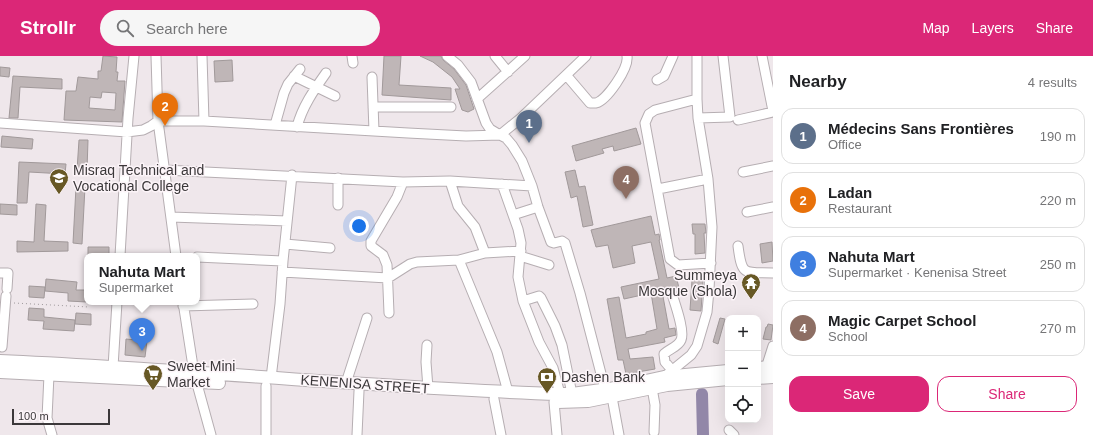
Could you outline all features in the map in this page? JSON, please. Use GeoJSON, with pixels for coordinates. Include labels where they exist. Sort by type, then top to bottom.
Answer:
{"type":"FeatureCollection","features":[{"type":"Feature","properties":{"kind":"main road","name":"KENENISA STREET"},"geometry":{"type":"LineString","coordinates":[[0,362],[49,375],[346,383],[562,396],[588,401],[668,373],[695,377]]}},
{"type":"Feature","properties":{"kind":"main road","name":"KENENISA STREET"},"geometry":{"type":"LineString","coordinates":[[0,372],[18,368],[113,367],[195,378]]}},
{"type":"Feature","properties":{"kind":"main road","name":"KENENISA STREET"},"geometry":{"type":"LineString","coordinates":[[268,382],[359,392],[494,399],[608,393],[652,388],[695,377],[711,376],[725,372]]}},
{"type":"Feature","properties":{"kind":"main road","name":"KENENISA STREET"},"geometry":{"type":"LineString","coordinates":[[711,376],[725,378]]}},
{"type":"Feature","properties":{"kind":"street"},"geometry":{"type":"LineString","coordinates":[[120,253],[127,132],[134,56]]}},
{"type":"Feature","properties":{"kind":"street"},"geometry":{"type":"LineString","coordinates":[[156,56],[158,121],[176,253]]}},
{"type":"Feature","properties":{"kind":"street"},"geometry":{"type":"LineString","coordinates":[[202,56],[204,121]]}},
{"type":"Feature","properties":{"kind":"street"},"geometry":{"type":"LineString","coordinates":[[447,56],[471,82],[486,123],[490,129],[506,138],[522,161],[551,242],[554,243],[562,241],[565,243],[608,393],[618,435]]}},
{"type":"Feature","properties":{"kind":"street"},"geometry":{"type":"LineString","coordinates":[[494,56],[508,72]]}},
{"type":"Feature","properties":{"kind":"street"},"geometry":{"type":"LineString","coordinates":[[477,99],[525,56]]}},
{"type":"Feature","properties":{"kind":"street"},"geometry":{"type":"LineString","coordinates":[[0,123],[127,132],[143,130],[158,121],[204,121],[466,136],[500,135],[567,76],[586,56]]}},
{"type":"Feature","properties":{"kind":"street"},"geometry":{"type":"LineString","coordinates":[[567,76],[590,103],[596,103],[602,100],[623,75],[627,56]]}},
{"type":"Feature","properties":{"kind":"street"},"geometry":{"type":"LineString","coordinates":[[657,80],[664,76],[673,56]]}},
{"type":"Feature","properties":{"kind":"street"},"geometry":{"type":"LineString","coordinates":[[672,294],[682,333],[681,341],[677,346],[668,350],[664,354],[668,373],[691,354],[697,346],[707,312],[712,227],[708,179],[698,118],[697,56]]}},
{"type":"Feature","properties":{"kind":"street"},"geometry":{"type":"LineString","coordinates":[[698,118],[715,119],[730,117],[724,56]]}},
{"type":"Feature","properties":{"kind":"street"},"geometry":{"type":"LineString","coordinates":[[738,120],[773,111],[771,90],[762,56]]}},
{"type":"Feature","properties":{"kind":"street"},"geometry":{"type":"LineString","coordinates":[[275,125],[284,93],[288,84],[297,72],[316,86],[335,96]]}},
{"type":"Feature","properties":{"kind":"street"},"geometry":{"type":"LineString","coordinates":[[297,127],[300,115],[316,86],[326,73]]}},
{"type":"Feature","properties":{"kind":"street"},"geometry":{"type":"LineString","coordinates":[[372,77],[374,131]]}},
{"type":"Feature","properties":{"kind":"street"},"geometry":{"type":"LineString","coordinates":[[697,99],[659,109],[649,114],[645,123],[670,259],[678,265],[711,263]]}},
{"type":"Feature","properties":{"kind":"street"},"geometry":{"type":"LineString","coordinates":[[373,107],[451,107]]}},
{"type":"Feature","properties":{"kind":"street"},"geometry":{"type":"LineString","coordinates":[[743,172],[773,166]]}},
{"type":"Feature","properties":{"kind":"street"},"geometry":{"type":"LineString","coordinates":[[165,170],[292,175],[403,182],[450,182],[532,186]]}},
{"type":"Feature","properties":{"kind":"street"},"geometry":{"type":"LineString","coordinates":[[266,435],[268,382],[282,272],[292,175]]}},
{"type":"Feature","properties":{"kind":"street"},"geometry":{"type":"LineString","coordinates":[[338,178],[338,205]]}},
{"type":"Feature","properties":{"kind":"street"},"geometry":{"type":"LineString","coordinates":[[658,189],[708,179]]}},
{"type":"Feature","properties":{"kind":"street"},"geometry":{"type":"LineString","coordinates":[[389,313],[387,264],[382,255],[371,246],[371,241],[397,197],[403,182]]}},
{"type":"Feature","properties":{"kind":"street"},"geometry":{"type":"LineString","coordinates":[[450,182],[458,206],[475,227],[485,253]]}},
{"type":"Feature","properties":{"kind":"street"},"geometry":{"type":"LineString","coordinates":[[502,184],[518,228],[521,254],[518,277],[524,301],[539,342],[553,368],[562,396]]}},
{"type":"Feature","properties":{"kind":"street"},"geometry":{"type":"LineString","coordinates":[[513,215],[538,207]]}},
{"type":"Feature","properties":{"kind":"street"},"geometry":{"type":"LineString","coordinates":[[747,212],[773,207]]}},
{"type":"Feature","properties":{"kind":"street"},"geometry":{"type":"LineString","coordinates":[[171,217],[287,220]]}},
{"type":"Feature","properties":{"kind":"street"},"geometry":{"type":"LineString","coordinates":[[285,244],[330,248]]}},
{"type":"Feature","properties":{"kind":"street"},"geometry":{"type":"LineString","coordinates":[[738,246],[740,264],[745,271],[773,274]]}},
{"type":"Feature","properties":{"kind":"street"},"geometry":{"type":"LineString","coordinates":[[282,272],[388,278],[410,264],[417,262],[459,260],[485,253],[521,254],[549,264]]}},
{"type":"Feature","properties":{"kind":"street"},"geometry":{"type":"LineString","coordinates":[[200,257],[283,261]]}},
{"type":"Feature","properties":{"kind":"street"},"geometry":{"type":"LineString","coordinates":[[459,260],[497,352],[508,392]]}},
{"type":"Feature","properties":{"kind":"street"},"geometry":{"type":"LineString","coordinates":[[0,273],[8,273],[2,319],[2,347]]}},
{"type":"Feature","properties":{"kind":"street"},"geometry":{"type":"LineString","coordinates":[[524,301],[539,296],[541,298],[555,326],[562,345],[562,396],[557,435]]}},
{"type":"Feature","properties":{"kind":"street"},"geometry":{"type":"LineString","coordinates":[[200,304],[253,304]]}},
{"type":"Feature","properties":{"kind":"street"},"geometry":{"type":"LineString","coordinates":[[113,367],[117,305]]}},
{"type":"Feature","properties":{"kind":"street"},"geometry":{"type":"LineString","coordinates":[[183,305],[195,378],[212,435]]}},
{"type":"Feature","properties":{"kind":"street"},"geometry":{"type":"LineString","coordinates":[[346,383],[367,318]]}},
{"type":"Feature","properties":{"kind":"street"},"geometry":{"type":"LineString","coordinates":[[427,345],[426,362],[428,388]]}},
{"type":"Feature","properties":{"kind":"street"},"geometry":{"type":"LineString","coordinates":[[768,370],[773,346]]}},
{"type":"Feature","properties":{"kind":"street"},"geometry":{"type":"LineString","coordinates":[[49,375],[48,418],[52,435]]}},
{"type":"Feature","properties":{"kind":"street"},"geometry":{"type":"LineString","coordinates":[[652,388],[655,405],[654,432]]}},
{"type":"Feature","properties":{"kind":"street"},"geometry":{"type":"LineString","coordinates":[[358,435],[359,392]]}},
{"type":"Feature","properties":{"kind":"street"},"geometry":{"type":"LineString","coordinates":[[494,399],[501,435]]}},
{"type":"Feature","properties":{"kind":"path"},"geometry":{"type":"LineString","coordinates":[[6,296],[89,307]]}},
{"type":"Feature","properties":{"kind":"building"},"geometry":{"type":"Polygon","coordinates":[[[103,56],[117,57],[117,81],[125,81],[122,122],[64,120],[66,91],[76,91],[78,77],[98,79],[98,71],[101,71],[103,56]],[[102,92],[101,98],[90,97],[89,108],[115,110],[116,93],[102,92]]]}},
{"type":"Feature","properties":{"kind":"building"},"geometry":{"type":"Polygon","coordinates":[[[384,56],[401,56],[399,85],[451,88],[451,100],[382,95],[384,56]]]}},
{"type":"Feature","properties":{"kind":"building"},"geometry":{"type":"Polygon","coordinates":[[[420,56],[441,56],[443,60],[454,69],[466,85],[474,109],[468,112],[462,110],[455,89],[460,89],[452,77],[433,62],[420,56]]]}},
{"type":"Feature","properties":{"kind":"building"},"geometry":{"type":"Polygon","coordinates":[[[232,60],[233,81],[215,82],[214,61],[232,60]]]}},
{"type":"Feature","properties":{"kind":"building"},"geometry":{"type":"Polygon","coordinates":[[[0,67],[10,68],[9,77],[0,76],[0,67]]]}},
{"type":"Feature","properties":{"kind":"building"},"geometry":{"type":"Polygon","coordinates":[[[13,76],[62,79],[62,89],[20,87],[18,118],[9,118],[13,76]]]}},
{"type":"Feature","properties":{"kind":"building"},"geometry":{"type":"Polygon","coordinates":[[[636,128],[641,144],[614,151],[613,146],[602,149],[604,153],[576,161],[572,146],[636,128]]]}},
{"type":"Feature","properties":{"kind":"building"},"geometry":{"type":"Polygon","coordinates":[[[2,136],[33,139],[32,149],[1,147],[2,136]]]}},
{"type":"Feature","properties":{"kind":"building"},"geometry":{"type":"Polygon","coordinates":[[[79,140],[88,140],[87,170],[77,170],[79,140]]]}},
{"type":"Feature","properties":{"kind":"building"},"geometry":{"type":"Polygon","coordinates":[[[19,162],[66,164],[65,174],[29,172],[27,203],[17,203],[19,162]]]}},
{"type":"Feature","properties":{"kind":"building"},"geometry":{"type":"Polygon","coordinates":[[[575,170],[579,187],[585,186],[593,225],[583,227],[577,196],[571,198],[565,172],[575,170]]]}},
{"type":"Feature","properties":{"kind":"building"},"geometry":{"type":"Polygon","coordinates":[[[76,187],[85,187],[82,244],[73,243],[76,187]]]}},
{"type":"Feature","properties":{"kind":"building"},"geometry":{"type":"Polygon","coordinates":[[[0,204],[17,205],[17,215],[0,214],[0,204]]]}},
{"type":"Feature","properties":{"kind":"building"},"geometry":{"type":"Polygon","coordinates":[[[36,204],[46,205],[44,241],[68,242],[68,251],[17,252],[17,241],[34,242],[36,204]]]}},
{"type":"Feature","properties":{"kind":"building"},"geometry":{"type":"Polygon","coordinates":[[[651,216],[655,235],[659,234],[667,278],[676,276],[679,288],[671,288],[662,291],[669,329],[675,328],[676,335],[664,338],[665,342],[628,349],[630,359],[653,357],[655,369],[626,374],[623,360],[618,360],[607,299],[619,297],[626,338],[646,334],[646,332],[657,329],[651,293],[624,299],[621,287],[659,279],[651,242],[632,246],[635,263],[613,268],[608,245],[596,247],[591,230],[651,216]]]}},
{"type":"Feature","properties":{"kind":"building"},"geometry":{"type":"Polygon","coordinates":[[[692,224],[705,224],[705,253],[695,254],[695,234],[693,234],[692,224]]]}},
{"type":"Feature","properties":{"kind":"building"},"geometry":{"type":"Polygon","coordinates":[[[772,242],[773,261],[762,263],[760,244],[772,242]]]}},
{"type":"Feature","properties":{"kind":"building"},"geometry":{"type":"Polygon","coordinates":[[[88,247],[109,247],[109,253],[88,253],[88,247]]]}},
{"type":"Feature","properties":{"kind":"building"},"geometry":{"type":"Polygon","coordinates":[[[46,279],[77,282],[76,290],[84,290],[84,302],[68,301],[68,293],[45,291],[46,279]]]}},
{"type":"Feature","properties":{"kind":"building"},"geometry":{"type":"Polygon","coordinates":[[[692,280],[703,281],[701,311],[690,310],[692,280]]]}},
{"type":"Feature","properties":{"kind":"building"},"geometry":{"type":"Polygon","coordinates":[[[29,286],[45,287],[44,298],[29,297],[29,286]]]}},
{"type":"Feature","properties":{"kind":"building"},"geometry":{"type":"Polygon","coordinates":[[[29,308],[44,309],[44,317],[75,320],[74,331],[43,329],[44,321],[28,320],[29,308]]]}},
{"type":"Feature","properties":{"kind":"building"},"geometry":{"type":"Polygon","coordinates":[[[76,313],[91,314],[91,325],[75,324],[76,313]]]}},
{"type":"Feature","properties":{"kind":"building"},"geometry":{"type":"Polygon","coordinates":[[[720,318],[725,319],[718,344],[713,342],[720,318]]]}},
{"type":"Feature","properties":{"kind":"building"},"geometry":{"type":"Polygon","coordinates":[[[768,324],[773,325],[771,340],[763,339],[768,324]]]}},
{"type":"Feature","properties":{"kind":"building"},"geometry":{"type":"Polygon","coordinates":[[[126,339],[147,341],[145,357],[125,355],[126,339]]]}},
{"type":"Feature","properties":{"kind":"waterway"},"geometry":{"type":"LineString","coordinates":[[702,394],[703,435]]}},
{"type":"Feature","properties":{"kind":"place","name":"Ladan"},"geometry":{"type":"Point","coordinates":[165,126]}},
{"type":"Feature","properties":{"kind":"place","name":"Médecins Sans Frontières"},"geometry":{"type":"Point","coordinates":[529,143]}},
{"type":"Feature","properties":{"kind":"place","name":"Misraq Technical and Vocational College"},"geometry":{"type":"Point","coordinates":[59,195]}},
{"type":"Feature","properties":{"kind":"place","name":"Magic Carpet School"},"geometry":{"type":"Point","coordinates":[626,199]}},
{"type":"Feature","properties":{"kind":"place","name":"Summeya Mosque (Shola)"},"geometry":{"type":"Point","coordinates":[751,300]}},
{"type":"Feature","properties":{"kind":"place","name":"Nahuta Mart"},"geometry":{"type":"Point","coordinates":[142,351]}},
{"type":"Feature","properties":{"kind":"place","name":"Sweet Mini Market"},"geometry":{"type":"Point","coordinates":[153,391]}},
{"type":"Feature","properties":{"kind":"place","name":"Dashen Bank"},"geometry":{"type":"Point","coordinates":[547,394]}}]}
